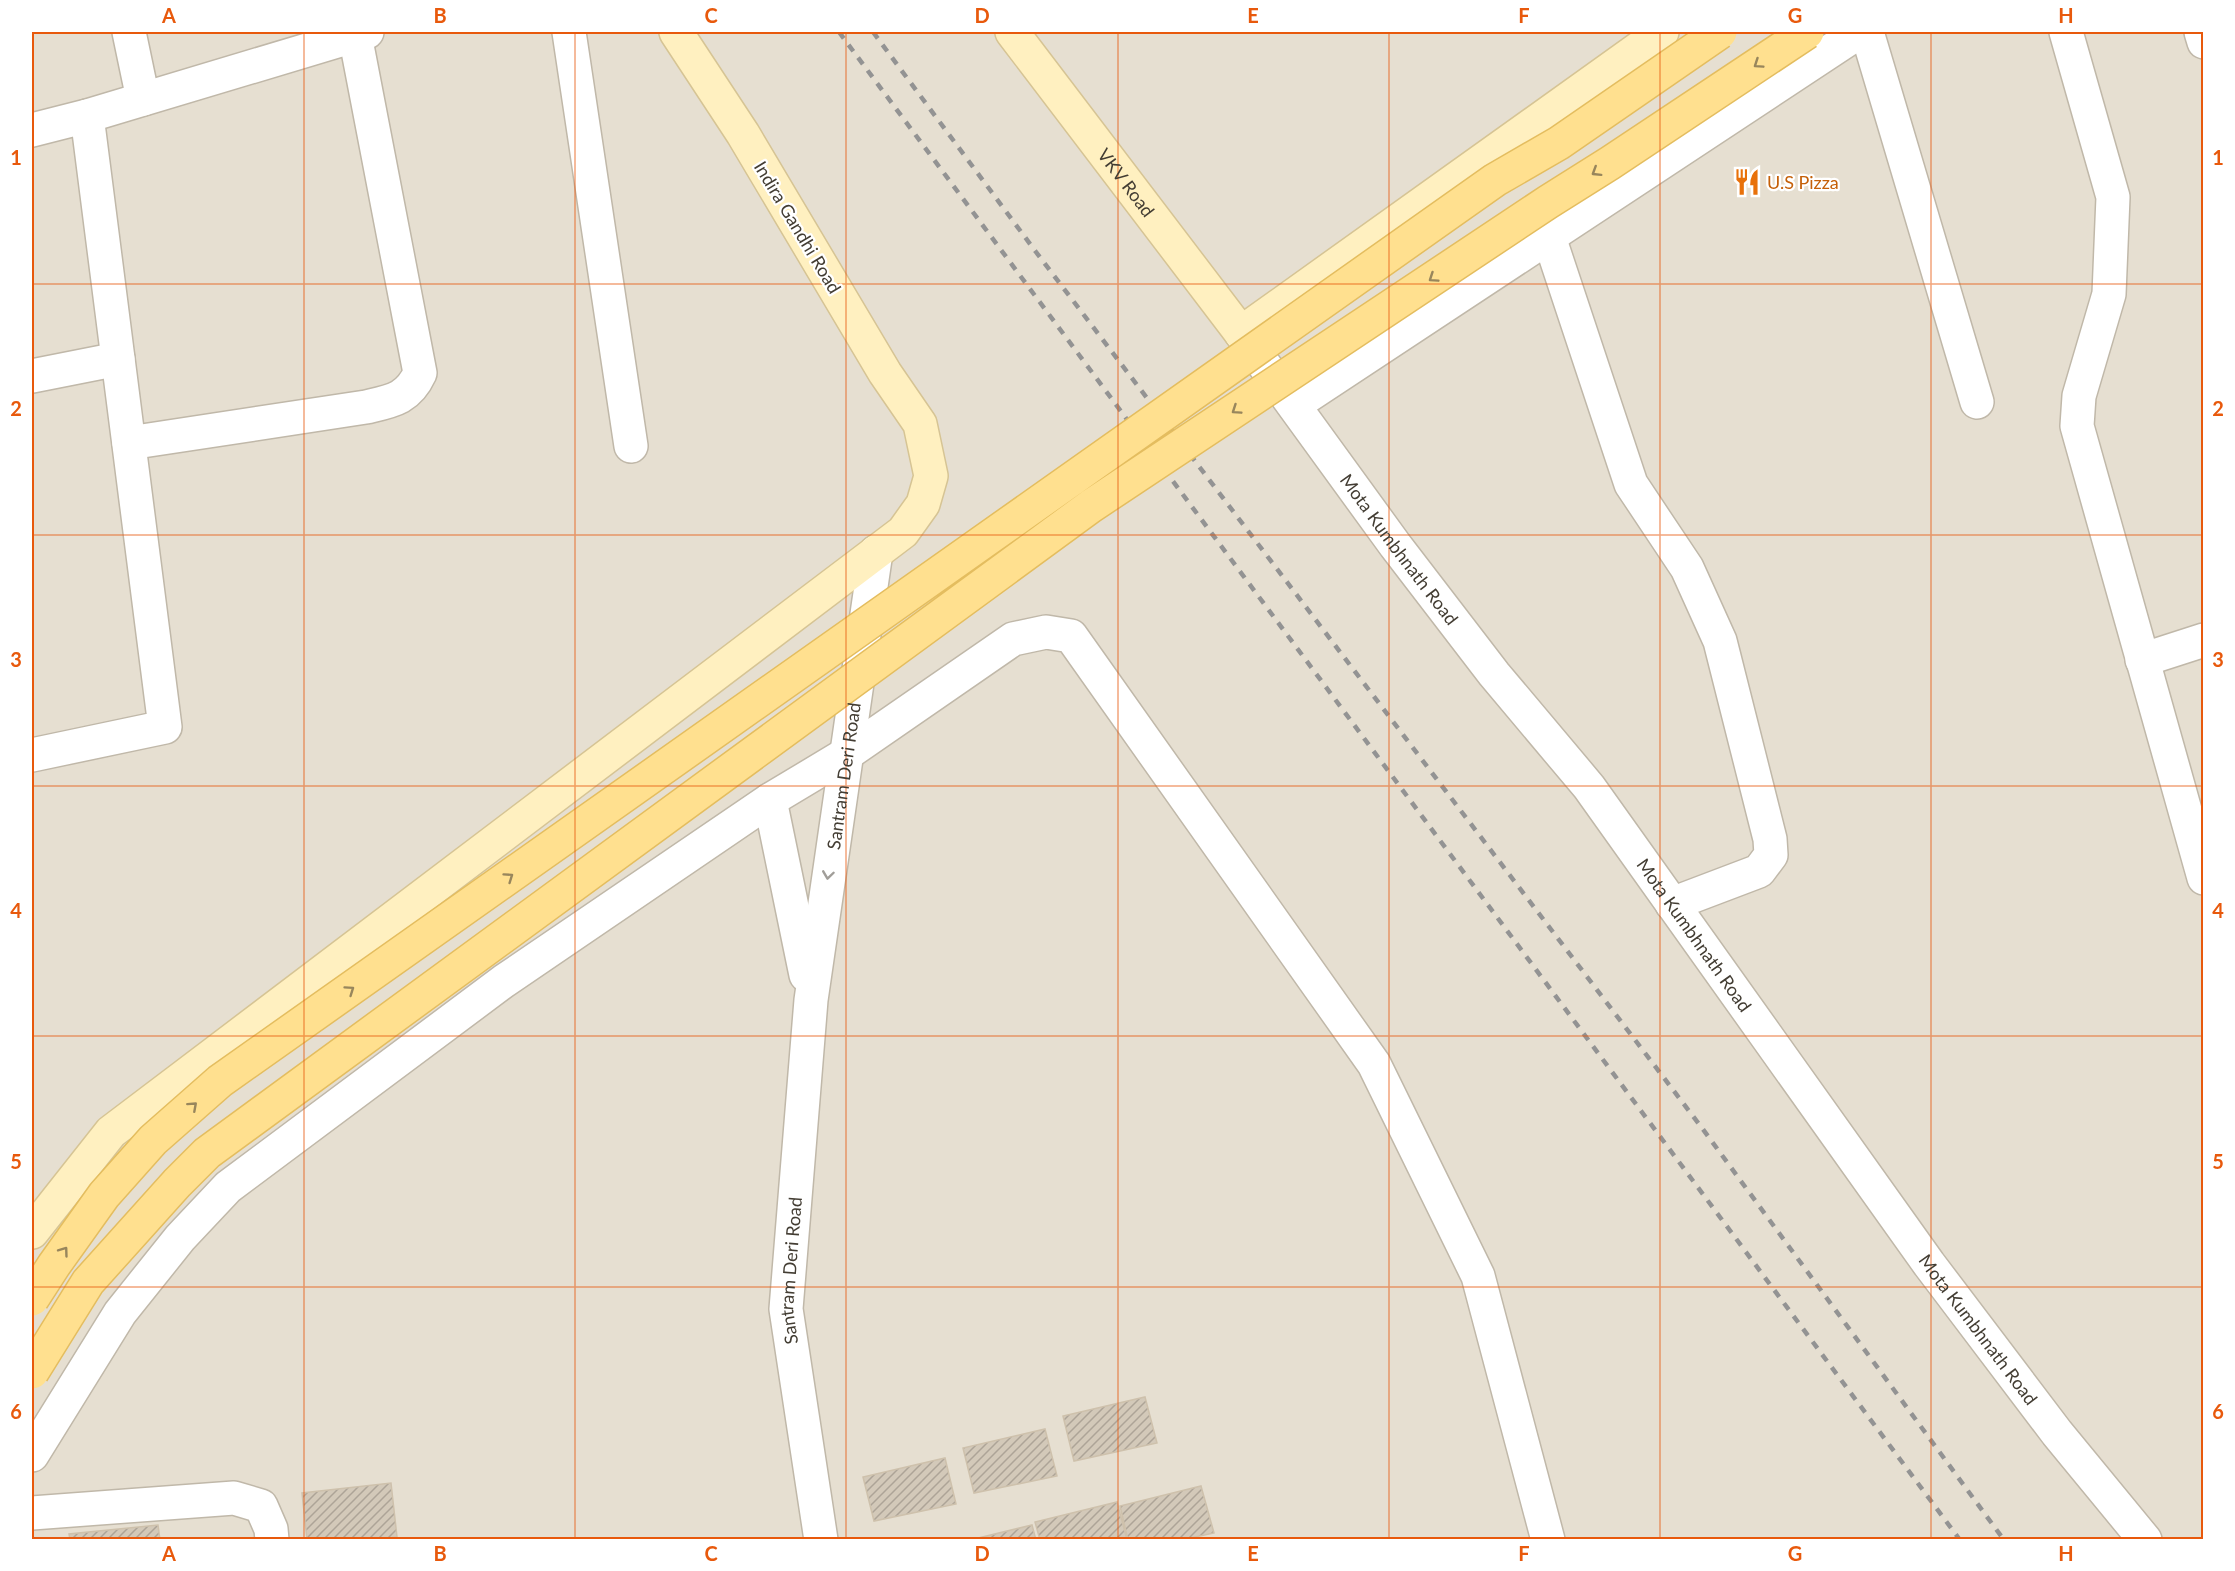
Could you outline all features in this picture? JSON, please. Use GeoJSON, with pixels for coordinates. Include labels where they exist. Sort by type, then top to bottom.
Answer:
{"type":"FeatureCollection","features":[{"type":"Feature","properties":{"kind":"main road"},"geometry":{"type":"LineString","coordinates":[[32,1299],[104,1195],[153,1140],[220,1081],[1495,180],[1559,143],[1720,32]]}},
{"type":"Feature","properties":{"kind":"main road"},"geometry":{"type":"LineString","coordinates":[[32,1372],[88,1282],[207,1153],[1091,506],[1807,32]]}},
{"type":"Feature","properties":{"kind":"street"},"geometry":{"type":"LineString","coordinates":[[129,32],[143,99]]}},
{"type":"Feature","properties":{"kind":"street"},"geometry":{"type":"LineString","coordinates":[[570,32],[631,446]]}},
{"type":"Feature","properties":{"kind":"street","name":"Indira Gandhi Road"},"geometry":{"type":"LineString","coordinates":[[676,32],[742,134],[885,373],[920,424],[931,476],[923,504],[903,532],[876,552]]}},
{"type":"Feature","properties":{"kind":"street","name":"VKV Road"},"geometry":{"type":"LineString","coordinates":[[1012,32],[1241,333]]}},
{"type":"Feature","properties":{"kind":"street"},"geometry":{"type":"LineString","coordinates":[[1241,333],[1662,32]]}},
{"type":"Feature","properties":{"kind":"street"},"geometry":{"type":"LineString","coordinates":[[1294,405],[1859,32]]}},
{"type":"Feature","properties":{"kind":"street"},"geometry":{"type":"LineString","coordinates":[[1867,32],[1977,402]]}},
{"type":"Feature","properties":{"kind":"street"},"geometry":{"type":"LineString","coordinates":[[2066,32],[2113,197],[2109,294],[2079,396],[2077,426],[2204,878]]}},
{"type":"Feature","properties":{"kind":"street"},"geometry":{"type":"LineString","coordinates":[[2201,32],[2204,42]]}},
{"type":"Feature","properties":{"kind":"street"},"geometry":{"type":"LineString","coordinates":[[32,130],[143,99],[288,43],[361,33],[420,373],[413,389],[393,401],[366,407],[129,443]]}},
{"type":"Feature","properties":{"kind":"street"},"geometry":{"type":"LineString","coordinates":[[32,755],[165,727],[87,116]]}},
{"type":"Feature","properties":{"kind":"street"},"geometry":{"type":"LineString","coordinates":[[1549,237],[1631,484],[1687,568],[1720,641],[1770,838],[1771,855],[1759,871],[1672,904]]}},
{"type":"Feature","properties":{"kind":"street","name":"Mota Kumbhnath Road"},"geometry":{"type":"LineString","coordinates":[[1241,333],[1395,545],[1494,674],[1589,787],[1929,1264],[2057,1433],[2145,1539]]}},
{"type":"Feature","properties":{"kind":"street"},"geometry":{"type":"LineString","coordinates":[[32,376],[118,359]]}},
{"type":"Feature","properties":{"kind":"street"},"geometry":{"type":"LineString","coordinates":[[32,1232],[111,1132],[876,552]]}},
{"type":"Feature","properties":{"kind":"street","name":"Santram Deri Road"},"geometry":{"type":"LineString","coordinates":[[821,1539],[786,1309],[811,1000],[876,552]]}},
{"type":"Feature","properties":{"kind":"street"},"geometry":{"type":"LineString","coordinates":[[32,1455],[120,1313],[180,1238],[228,1187],[504,981],[770,800],[845,755],[1013,639],[1046,632],[1071,636],[1374,1064],[1478,1276],[1548,1539]]}},
{"type":"Feature","properties":{"kind":"street"},"geometry":{"type":"LineString","coordinates":[[2142,660],[2204,640]]}},
{"type":"Feature","properties":{"kind":"street","name":"Santram Deri Road"},"geometry":{"type":"LineString","coordinates":[[770,800],[811,1000]]}},
{"type":"Feature","properties":{"kind":"street"},"geometry":{"type":"LineString","coordinates":[[32,1514],[234,1498],[261,1506],[271,1529],[272,1539]]}},
{"type":"Feature","properties":{"kind":"shaded area"},"geometry":{"type":"Polygon","coordinates":[[[32,32],[2203,32],[2203,1539],[32,1539],[32,32]]]}},
{"type":"Feature","properties":{"kind":"building"},"geometry":{"type":"Polygon","coordinates":[[[1145,1397],[1157,1443],[1074,1461],[1063,1416],[1145,1397]]]}},
{"type":"Feature","properties":{"kind":"building"},"geometry":{"type":"Polygon","coordinates":[[[1045,1429],[1057,1476],[974,1493],[963,1448],[1045,1429]]]}},
{"type":"Feature","properties":{"kind":"building"},"geometry":{"type":"Polygon","coordinates":[[[945,1458],[956,1504],[874,1521],[863,1477],[945,1458]]]}},
{"type":"Feature","properties":{"kind":"building"},"geometry":{"type":"Polygon","coordinates":[[[391,1483],[397,1537],[372,1540],[307,1540],[302,1493],[391,1483]]]}},
{"type":"Feature","properties":{"kind":"building"},"geometry":{"type":"Polygon","coordinates":[[[1201,1486],[1214,1533],[1181,1540],[1128,1540],[1120,1506],[1201,1486]]]}},
{"type":"Feature","properties":{"kind":"building"},"geometry":{"type":"Polygon","coordinates":[[[1117,1502],[1127,1540],[1040,1540],[1035,1522],[1117,1502]]]}},
{"type":"Feature","properties":{"kind":"building"},"geometry":{"type":"Polygon","coordinates":[[[158,1525],[160,1540],[70,1540],[69,1534],[158,1525]]]}},
{"type":"Feature","properties":{"kind":"building"},"geometry":{"type":"Polygon","coordinates":[[[1032,1525],[1036,1540],[970,1540],[1032,1525]]]}},
{"type":"Feature","properties":{"kind":"railway"},"geometry":{"type":"LineString","coordinates":[[839,32],[1960,1540]]}},
{"type":"Feature","properties":{"kind":"railway"},"geometry":{"type":"LineString","coordinates":[[873,32],[1036,252],[1702,1128],[2004,1540]]}},
{"type":"Feature","properties":{"kind":"place","name":"U.S Pizza"},"geometry":{"type":"Point","coordinates":[1747,182]}}]}
